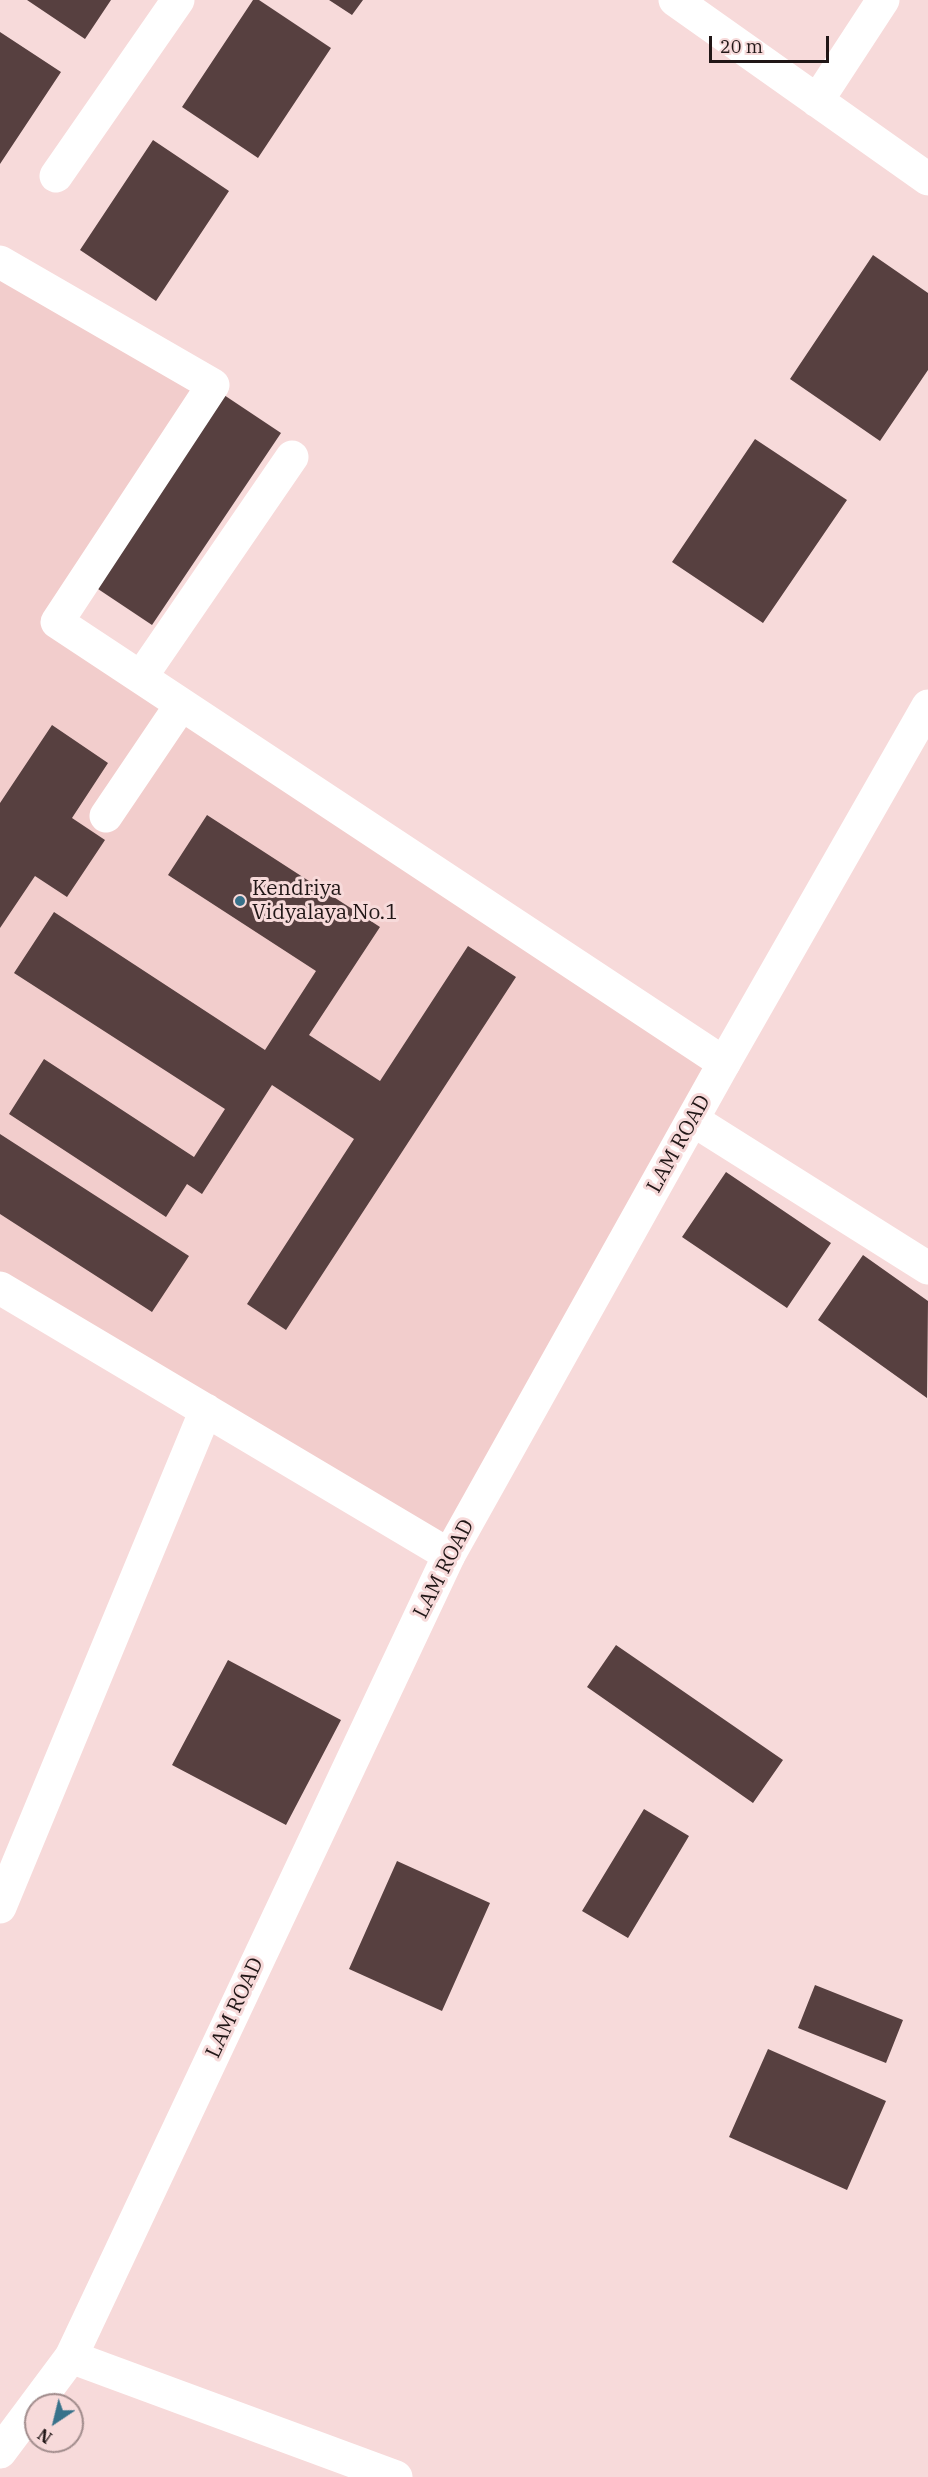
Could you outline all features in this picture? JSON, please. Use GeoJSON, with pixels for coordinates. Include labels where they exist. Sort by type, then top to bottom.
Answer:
{"type":"FeatureCollection","features":[{"type":"Feature","properties":{"kind":"street"},"geometry":{"type":"LineString","coordinates":[[56,176],[177,0]]}},
{"type":"Feature","properties":{"kind":"street"},"geometry":{"type":"LineString","coordinates":[[675,0],[928,180]]}},
{"type":"Feature","properties":{"kind":"street"},"geometry":{"type":"LineString","coordinates":[[817,101],[883,0]]}},
{"type":"Feature","properties":{"kind":"street"},"geometry":{"type":"LineString","coordinates":[[0,262],[213,385],[57,622],[724,1063]]}},
{"type":"Feature","properties":{"kind":"street"},"geometry":{"type":"LineString","coordinates":[[141,677],[292,457]]}},
{"type":"Feature","properties":{"kind":"street"},"geometry":{"type":"LineString","coordinates":[[106,816],[181,705]]}},
{"type":"Feature","properties":{"kind":"street","name":"LAM ROAD"},"geometry":{"type":"LineString","coordinates":[[0,2452],[71,2356],[449,1555],[724,1063],[928,706]]}},
{"type":"Feature","properties":{"kind":"street"},"geometry":{"type":"LineString","coordinates":[[693,1120],[928,1268]]}},
{"type":"Feature","properties":{"kind":"street"},"geometry":{"type":"LineString","coordinates":[[0,1288],[449,1555]]}},
{"type":"Feature","properties":{"kind":"street"},"geometry":{"type":"LineString","coordinates":[[0,1907],[206,1410]]}},
{"type":"Feature","properties":{"kind":"street"},"geometry":{"type":"LineString","coordinates":[[71,2356],[396,2477]]}},
{"type":"Feature","properties":{"kind":"shaded area","name":"Kendriya Vidyalaya No.1"},"geometry":{"type":"Polygon","coordinates":[[[0,262],[213,385],[57,622],[724,1063],[449,1555],[0,1288],[0,262]]]}},
{"type":"Feature","properties":{"kind":"building"},"geometry":{"type":"Polygon","coordinates":[[[27,0],[111,0],[85,39],[27,0]]]}},
{"type":"Feature","properties":{"kind":"building"},"geometry":{"type":"Polygon","coordinates":[[[253,0],[259,0],[331,48],[258,158],[182,107],[253,0]]]}},
{"type":"Feature","properties":{"kind":"building"},"geometry":{"type":"Polygon","coordinates":[[[329,0],[363,0],[352,15],[329,0]]]}},
{"type":"Feature","properties":{"kind":"building"},"geometry":{"type":"Polygon","coordinates":[[[0,32],[61,72],[0,164],[0,32]]]}},
{"type":"Feature","properties":{"kind":"building"},"geometry":{"type":"Polygon","coordinates":[[[153,140],[229,191],[156,301],[80,250],[153,140]]]}},
{"type":"Feature","properties":{"kind":"building"},"geometry":{"type":"Polygon","coordinates":[[[873,255],[928,293],[928,370],[880,441],[790,379],[873,255]]]}},
{"type":"Feature","properties":{"kind":"building"},"geometry":{"type":"Polygon","coordinates":[[[218,391],[281,433],[152,625],[89,583],[218,391]]]}},
{"type":"Feature","properties":{"kind":"building"},"geometry":{"type":"Polygon","coordinates":[[[755,439],[847,500],[763,623],[672,562],[755,439]]]}},
{"type":"Feature","properties":{"kind":"building"},"geometry":{"type":"Polygon","coordinates":[[[52,725],[108,763],[72,818],[105,840],[67,897],[35,876],[0,928],[0,803],[52,725]]]}},
{"type":"Feature","properties":{"kind":"building"},"geometry":{"type":"Polygon","coordinates":[[[207,815],[380,927],[309,1035],[380,1081],[468,946],[516,977],[286,1330],[247,1304],[354,1139],[272,1085],[202,1194],[187,1184],[166,1217],[9,1114],[44,1059],[194,1157],[225,1109],[14,973],[54,912],[265,1050],[316,971],[168,875],[207,815]]]}},
{"type":"Feature","properties":{"kind":"building"},"geometry":{"type":"Polygon","coordinates":[[[0,1134],[189,1256],[152,1312],[0,1214],[0,1134]]]}},
{"type":"Feature","properties":{"kind":"building"},"geometry":{"type":"Polygon","coordinates":[[[726,1172],[831,1243],[787,1308],[682,1237],[726,1172]]]}},
{"type":"Feature","properties":{"kind":"building"},"geometry":{"type":"Polygon","coordinates":[[[863,1255],[928,1301],[927,1398],[818,1320],[863,1255]]]}},
{"type":"Feature","properties":{"kind":"building"},"geometry":{"type":"Polygon","coordinates":[[[616,1645],[783,1760],[753,1803],[587,1687],[616,1645]]]}},
{"type":"Feature","properties":{"kind":"building"},"geometry":{"type":"Polygon","coordinates":[[[228,1660],[341,1720],[286,1825],[172,1765],[228,1660]]]}},
{"type":"Feature","properties":{"kind":"building"},"geometry":{"type":"Polygon","coordinates":[[[644,1809],[689,1836],[628,1938],[582,1911],[644,1809]]]}},
{"type":"Feature","properties":{"kind":"building"},"geometry":{"type":"Polygon","coordinates":[[[397,1861],[490,1903],[442,2011],[349,1969],[397,1861]]]}},
{"type":"Feature","properties":{"kind":"building"},"geometry":{"type":"Polygon","coordinates":[[[815,1985],[903,2020],[886,2063],[798,2028],[815,1985]]]}},
{"type":"Feature","properties":{"kind":"building"},"geometry":{"type":"Polygon","coordinates":[[[768,2049],[886,2101],[847,2190],[729,2137],[768,2049]]]}},
{"type":"Feature","properties":{"kind":"place","name":"Kendriya Vidyalaya No.1"},"geometry":{"type":"Point","coordinates":[240,901]}}]}
